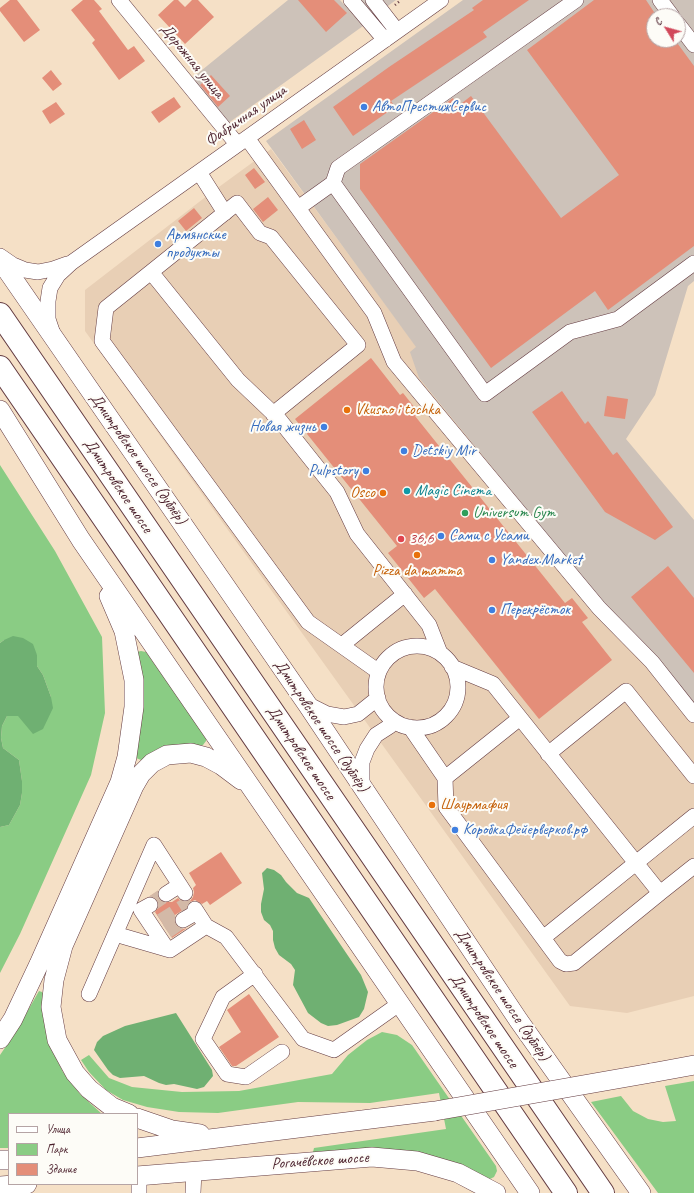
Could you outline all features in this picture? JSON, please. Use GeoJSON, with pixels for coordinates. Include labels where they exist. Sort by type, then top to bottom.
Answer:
{"type":"FeatureCollection","features":[{"type":"Feature","properties":{"kind":"highway","name":"Дмитровское шоссе"},"geometry":{"type":"LineString","coordinates":[[0,314],[602,1193]]}},
{"type":"Feature","properties":{"kind":"highway","name":"Дмитровское шоссе"},"geometry":{"type":"LineString","coordinates":[[0,367],[566,1193]]}},
{"type":"Feature","properties":{"kind":"main road","name":"Дмитровское шоссе (дублёр)"},"geometry":{"type":"LineString","coordinates":[[0,260],[307,704],[519,1021],[641,1193]]}},
{"type":"Feature","properties":{"kind":"main road"},"geometry":{"type":"LineString","coordinates":[[0,410],[81,540],[530,1193]]}},
{"type":"Feature","properties":{"kind":"main road"},"geometry":{"type":"LineString","coordinates":[[0,1039],[13,1019],[43,957],[120,782],[127,757],[134,707],[134,680],[124,631],[113,603],[81,540]]}},
{"type":"Feature","properties":{"kind":"main road"},"geometry":{"type":"LineString","coordinates":[[127,1113],[112,1107],[89,1089],[75,1073],[57,1040],[51,1007],[54,980],[63,946],[134,786],[141,774],[152,763],[167,755],[175,754],[190,753],[206,757],[238,777],[260,799]]}},
{"type":"Feature","properties":{"kind":"main road"},"geometry":{"type":"LineString","coordinates":[[138,1148],[435,1111],[694,1065]]}},
{"type":"Feature","properties":{"kind":"main road"},"geometry":{"type":"LineString","coordinates":[[138,1118],[172,1130],[225,1138]]}},
{"type":"Feature","properties":{"kind":"main road","name":"Рогачёвское шоссе"},"geometry":{"type":"LineString","coordinates":[[138,1181],[194,1171],[372,1157],[417,1162],[458,1173],[496,1193]]}},
{"type":"Feature","properties":{"kind":"main road"},"geometry":{"type":"LineString","coordinates":[[4,1188],[21,1185]]}},
{"type":"Feature","properties":{"kind":"street","name":"Дорожная улица"},"geometry":{"type":"LineString","coordinates":[[119,0],[242,141],[298,208],[374,313],[394,362],[599,608],[652,662],[694,714]]}},
{"type":"Feature","properties":{"kind":"street"},"geometry":{"type":"LineString","coordinates":[[351,0],[385,40]]}},
{"type":"Feature","properties":{"kind":"street","name":"Фабричная улица"},"geometry":{"type":"LineString","coordinates":[[54,336],[48,319],[50,288],[58,275],[71,263],[441,0]]}},
{"type":"Feature","properties":{"kind":"street"},"geometry":{"type":"LineString","coordinates":[[298,208],[333,183],[338,168],[576,0]]}},
{"type":"Feature","properties":{"kind":"street"},"geometry":{"type":"LineString","coordinates":[[376,1],[398,31]]}},
{"type":"Feature","properties":{"kind":"street"},"geometry":{"type":"LineString","coordinates":[[686,34],[694,45]]}},
{"type":"Feature","properties":{"kind":"street"},"geometry":{"type":"LineString","coordinates":[[199,172],[225,213]]}},
{"type":"Feature","properties":{"kind":"street"},"geometry":{"type":"LineString","coordinates":[[333,183],[485,394],[570,332],[618,319],[694,263]]}},
{"type":"Feature","properties":{"kind":"street"},"geometry":{"type":"LineString","coordinates":[[273,414],[358,345],[271,237],[260,233],[237,204],[106,308],[102,341],[308,622],[379,672]]}},
{"type":"Feature","properties":{"kind":"street","name":"Фабричная улица"},"geometry":{"type":"LineString","coordinates":[[0,256],[13,265],[25,270],[38,272],[71,263]]}},
{"type":"Feature","properties":{"kind":"street"},"geometry":{"type":"LineString","coordinates":[[151,272],[238,380],[273,414],[337,492],[356,534],[429,625],[440,653],[452,667],[456,675],[456,698],[450,710],[444,717],[428,726],[419,728],[401,725],[386,714],[378,698],[376,680],[379,672],[389,656],[405,648],[423,646],[440,653]]}},
{"type":"Feature","properties":{"kind":"street"},"geometry":{"type":"LineString","coordinates":[[342,645],[405,594]]}},
{"type":"Feature","properties":{"kind":"street"},"geometry":{"type":"LineString","coordinates":[[452,667],[493,684],[660,893]]}},
{"type":"Feature","properties":{"kind":"street"},"geometry":{"type":"LineString","coordinates":[[548,754],[626,691],[694,776]]}},
{"type":"Feature","properties":{"kind":"street"},"geometry":{"type":"LineString","coordinates":[[307,704],[327,714],[344,717],[358,714],[378,698]]}},
{"type":"Feature","properties":{"kind":"street"},"geometry":{"type":"LineString","coordinates":[[445,778],[520,718]]}},
{"type":"Feature","properties":{"kind":"street"},"geometry":{"type":"LineString","coordinates":[[362,787],[362,762],[367,749],[376,735],[390,726],[393,720]]}},
{"type":"Feature","properties":{"kind":"street"},"geometry":{"type":"LineString","coordinates":[[410,727],[445,778],[446,807],[560,961],[566,964],[574,963],[694,866]]}},
{"type":"Feature","properties":{"kind":"street"},"geometry":{"type":"LineString","coordinates":[[543,938],[694,816]]}},
{"type":"Feature","properties":{"kind":"street"},"geometry":{"type":"LineString","coordinates":[[89,994],[154,845],[182,889],[166,894]]}},
{"type":"Feature","properties":{"kind":"street"},"geometry":{"type":"LineString","coordinates":[[150,905],[141,910],[161,933],[170,950],[206,926]]}},
{"type":"Feature","properties":{"kind":"street"},"geometry":{"type":"LineString","coordinates":[[184,920],[196,910],[206,926],[226,937],[303,1039],[334,1050],[399,1004]]}},
{"type":"Feature","properties":{"kind":"street"},"geometry":{"type":"LineString","coordinates":[[115,934],[161,933]]}},
{"type":"Feature","properties":{"kind":"street"},"geometry":{"type":"LineString","coordinates":[[255,974],[223,997],[203,1039],[227,1074],[246,1077],[282,1052]]}},
{"type":"Feature","properties":{"kind":"street"},"geometry":{"type":"LineString","coordinates":[[194,1171],[194,1193]]}},
{"type":"Feature","properties":{"kind":"shaded area"},"geometry":{"type":"Polygon","coordinates":[[[288,0],[340,0],[363,26],[227,124],[191,79],[288,0]]]}},
{"type":"Feature","properties":{"kind":"shaded area"},"geometry":{"type":"Polygon","coordinates":[[[356,0],[396,0],[377,14],[368,15],[356,0]]]}},
{"type":"Feature","properties":{"kind":"shaded area"},"geometry":{"type":"Polygon","coordinates":[[[463,0],[694,0],[694,281],[688,286],[655,395],[626,439],[694,520],[694,708],[604,604],[419,378],[410,352],[416,347],[266,141],[463,0]]]}},
{"type":"Feature","properties":{"kind":"shaded area"},"geometry":{"type":"Polygon","coordinates":[[[271,149],[417,347],[419,378],[604,604],[694,708],[694,996],[627,1013],[570,1006],[85,331],[85,290],[212,192],[271,149]]]}},
{"type":"Feature","properties":{"kind":"green space"},"geometry":{"type":"Polygon","coordinates":[[[0,465],[55,551],[102,637],[105,713],[91,775],[20,934],[0,973],[0,827],[9,825],[20,805],[22,793],[19,760],[3,748],[1,738],[2,726],[7,716],[18,716],[51,697],[43,675],[37,666],[37,655],[4,640],[0,643],[0,465]]]}},
{"type":"Feature","properties":{"kind":"green space"},"geometry":{"type":"Polygon","coordinates":[[[13,636],[23,638],[33,644],[37,655],[37,666],[43,675],[51,697],[53,708],[43,729],[33,734],[18,716],[7,716],[2,726],[1,738],[3,748],[19,760],[22,793],[20,805],[9,825],[0,827],[0,643],[13,636]]]}},
{"type":"Feature","properties":{"kind":"green space"},"geometry":{"type":"Polygon","coordinates":[[[137,652],[146,652],[206,737],[206,741],[203,745],[141,760],[136,758],[137,652]]]}},
{"type":"Feature","properties":{"kind":"green space"},"geometry":{"type":"Polygon","coordinates":[[[267,868],[274,870],[281,875],[297,893],[309,898],[361,975],[368,992],[364,1009],[359,1017],[337,1025],[328,1026],[321,1023],[308,1013],[293,985],[295,970],[291,964],[279,955],[273,940],[273,931],[270,925],[264,920],[261,912],[264,889],[262,873],[267,868]]]}},
{"type":"Feature","properties":{"kind":"green space"},"geometry":{"type":"Polygon","coordinates":[[[39,991],[42,992],[44,995],[49,1043],[63,1072],[80,1094],[101,1113],[8,1113],[8,1148],[0,1148],[0,1055],[15,1033],[39,991]]]}},
{"type":"Feature","properties":{"kind":"green space"},"geometry":{"type":"Polygon","coordinates":[[[176,1013],[212,1070],[213,1076],[204,1087],[197,1089],[174,1084],[166,1085],[144,1076],[120,1078],[113,1075],[108,1070],[94,1050],[97,1042],[103,1036],[125,1026],[176,1013]]]}},
{"type":"Feature","properties":{"kind":"green space"},"geometry":{"type":"Polygon","coordinates":[[[382,1032],[397,1035],[412,1045],[496,1166],[497,1171],[494,1177],[490,1179],[366,1149],[313,1152],[314,1148],[446,1129],[439,1093],[370,1103],[298,1102],[218,1113],[179,1112],[147,1107],[123,1100],[106,1090],[89,1072],[81,1060],[89,1055],[109,1078],[132,1087],[182,1092],[239,1091],[332,1074],[348,1055],[367,1040],[382,1032]]]}},
{"type":"Feature","properties":{"kind":"green space"},"geometry":{"type":"Polygon","coordinates":[[[694,1081],[694,1193],[658,1193],[591,1102],[621,1096],[633,1111],[648,1119],[663,1122],[676,1121],[665,1086],[694,1081]]]}},
{"type":"Feature","properties":{"kind":"building"},"geometry":{"type":"Polygon","coordinates":[[[10,0],[17,0],[40,30],[24,42],[0,11],[0,8],[10,0]]]}},
{"type":"Feature","properties":{"kind":"building"},"geometry":{"type":"Polygon","coordinates":[[[83,0],[94,0],[102,9],[99,11],[128,50],[134,46],[145,61],[119,80],[92,43],[95,40],[71,10],[83,0]]]}},
{"type":"Feature","properties":{"kind":"building"},"geometry":{"type":"Polygon","coordinates":[[[174,0],[178,0],[185,7],[192,0],[198,0],[214,17],[185,44],[158,15],[174,0]]]}},
{"type":"Feature","properties":{"kind":"building"},"geometry":{"type":"Polygon","coordinates":[[[298,0],[334,0],[347,13],[326,32],[298,0]]]}},
{"type":"Feature","properties":{"kind":"building"},"geometry":{"type":"Polygon","coordinates":[[[483,0],[529,0],[483,32],[487,37],[391,101],[395,107],[353,136],[333,107],[389,67],[474,10],[472,8],[483,0]]]}},
{"type":"Feature","properties":{"kind":"building"},"geometry":{"type":"Polygon","coordinates":[[[594,0],[646,0],[651,8],[646,8],[646,48],[681,48],[694,66],[694,246],[608,310],[595,291],[491,368],[360,189],[360,164],[453,98],[458,106],[471,96],[561,218],[619,175],[527,50],[594,0]]]}},
{"type":"Feature","properties":{"kind":"building"},"geometry":{"type":"Polygon","coordinates":[[[51,70],[62,84],[53,91],[42,78],[51,70]]]}},
{"type":"Feature","properties":{"kind":"building"},"geometry":{"type":"Polygon","coordinates":[[[211,75],[230,96],[218,107],[200,85],[211,75]]]}},
{"type":"Feature","properties":{"kind":"building"},"geometry":{"type":"Polygon","coordinates":[[[174,97],[181,107],[159,123],[151,112],[174,97]]]}},
{"type":"Feature","properties":{"kind":"building"},"geometry":{"type":"Polygon","coordinates":[[[56,102],[65,114],[50,124],[42,111],[56,102]]]}},
{"type":"Feature","properties":{"kind":"building"},"geometry":{"type":"Polygon","coordinates":[[[304,120],[316,140],[302,149],[290,129],[304,120]]]}},
{"type":"Feature","properties":{"kind":"building"},"geometry":{"type":"Polygon","coordinates":[[[254,168],[265,182],[255,189],[245,175],[254,168]]]}},
{"type":"Feature","properties":{"kind":"building"},"geometry":{"type":"Polygon","coordinates":[[[268,197],[278,210],[263,222],[253,209],[268,197]]]}},
{"type":"Feature","properties":{"kind":"building"},"geometry":{"type":"Polygon","coordinates":[[[194,208],[202,218],[186,231],[178,221],[194,208]]]}},
{"type":"Feature","properties":{"kind":"building"},"geometry":{"type":"Polygon","coordinates":[[[371,358],[400,395],[403,393],[419,413],[415,416],[565,603],[572,598],[588,618],[582,622],[612,660],[539,719],[435,589],[424,598],[388,553],[397,546],[295,419],[371,358]]]}},
{"type":"Feature","properties":{"kind":"building"},"geometry":{"type":"Polygon","coordinates":[[[562,391],[585,424],[588,421],[613,455],[617,452],[673,527],[655,540],[605,512],[532,412],[562,391]]]}},
{"type":"Feature","properties":{"kind":"building"},"geometry":{"type":"Polygon","coordinates":[[[607,396],[628,399],[625,419],[604,416],[607,396]]]}},
{"type":"Feature","properties":{"kind":"building"},"geometry":{"type":"Polygon","coordinates":[[[668,566],[694,598],[694,673],[631,597],[668,566]]]}},
{"type":"Feature","properties":{"kind":"building"},"geometry":{"type":"Polygon","coordinates":[[[221,852],[242,883],[210,905],[207,901],[202,904],[195,900],[190,902],[186,908],[175,915],[174,920],[178,928],[187,928],[172,938],[155,912],[159,906],[158,901],[150,896],[158,891],[158,899],[162,902],[172,902],[178,898],[185,902],[190,901],[193,897],[193,888],[196,885],[189,873],[221,852]]]}},
{"type":"Feature","properties":{"kind":"building"},"geometry":{"type":"Polygon","coordinates":[[[249,994],[279,1037],[236,1066],[232,1066],[219,1047],[241,1032],[227,1010],[249,994]]]}},
{"type":"Feature","properties":{"kind":"tunnel"},"geometry":{"type":"LineString","coordinates":[[150,905],[166,894]]}},
{"type":"Feature","properties":{"kind":"tunnel"},"geometry":{"type":"LineString","coordinates":[[161,921],[191,902]]}},
{"type":"Feature","properties":{"kind":"tunnel"},"geometry":{"type":"LineString","coordinates":[[167,931],[183,920]]}},
{"type":"Feature","properties":{"kind":"place","name":"АвтоПрестижСервис"},"geometry":{"type":"Point","coordinates":[364,107]}},
{"type":"Feature","properties":{"kind":"place","name":"Армянские продукты"},"geometry":{"type":"Point","coordinates":[158,244]}},
{"type":"Feature","properties":{"kind":"place","name":"Vkusno i tochka"},"geometry":{"type":"Point","coordinates":[347,410]}},
{"type":"Feature","properties":{"kind":"place","name":"Новая жизнь"},"geometry":{"type":"Point","coordinates":[324,427]}},
{"type":"Feature","properties":{"kind":"place","name":"Detskiy Mir"},"geometry":{"type":"Point","coordinates":[404,451]}},
{"type":"Feature","properties":{"kind":"place","name":"Pulpstory"},"geometry":{"type":"Point","coordinates":[366,471]}},
{"type":"Feature","properties":{"kind":"place","name":"Magic Cinema"},"geometry":{"type":"Point","coordinates":[407,491]}},
{"type":"Feature","properties":{"kind":"place","name":"Osco"},"geometry":{"type":"Point","coordinates":[383,493]}},
{"type":"Feature","properties":{"kind":"place","name":"Universum Gym"},"geometry":{"type":"Point","coordinates":[465,513]}},
{"type":"Feature","properties":{"kind":"place","name":"Сами с Усами"},"geometry":{"type":"Point","coordinates":[441,536]}},
{"type":"Feature","properties":{"kind":"place","name":"36,6"},"geometry":{"type":"Point","coordinates":[401,539]}},
{"type":"Feature","properties":{"kind":"place","name":"Pizza da mamma"},"geometry":{"type":"Point","coordinates":[417,555]}},
{"type":"Feature","properties":{"kind":"place","name":"Yandex.Market"},"geometry":{"type":"Point","coordinates":[492,560]}},
{"type":"Feature","properties":{"kind":"place","name":"Перекрёсток"},"geometry":{"type":"Point","coordinates":[492,610]}},
{"type":"Feature","properties":{"kind":"place","name":"Шаурмафия"},"geometry":{"type":"Point","coordinates":[432,805]}},
{"type":"Feature","properties":{"kind":"place","name":"КоробкаФейерверков.рф"},"geometry":{"type":"Point","coordinates":[455,830]}}]}
